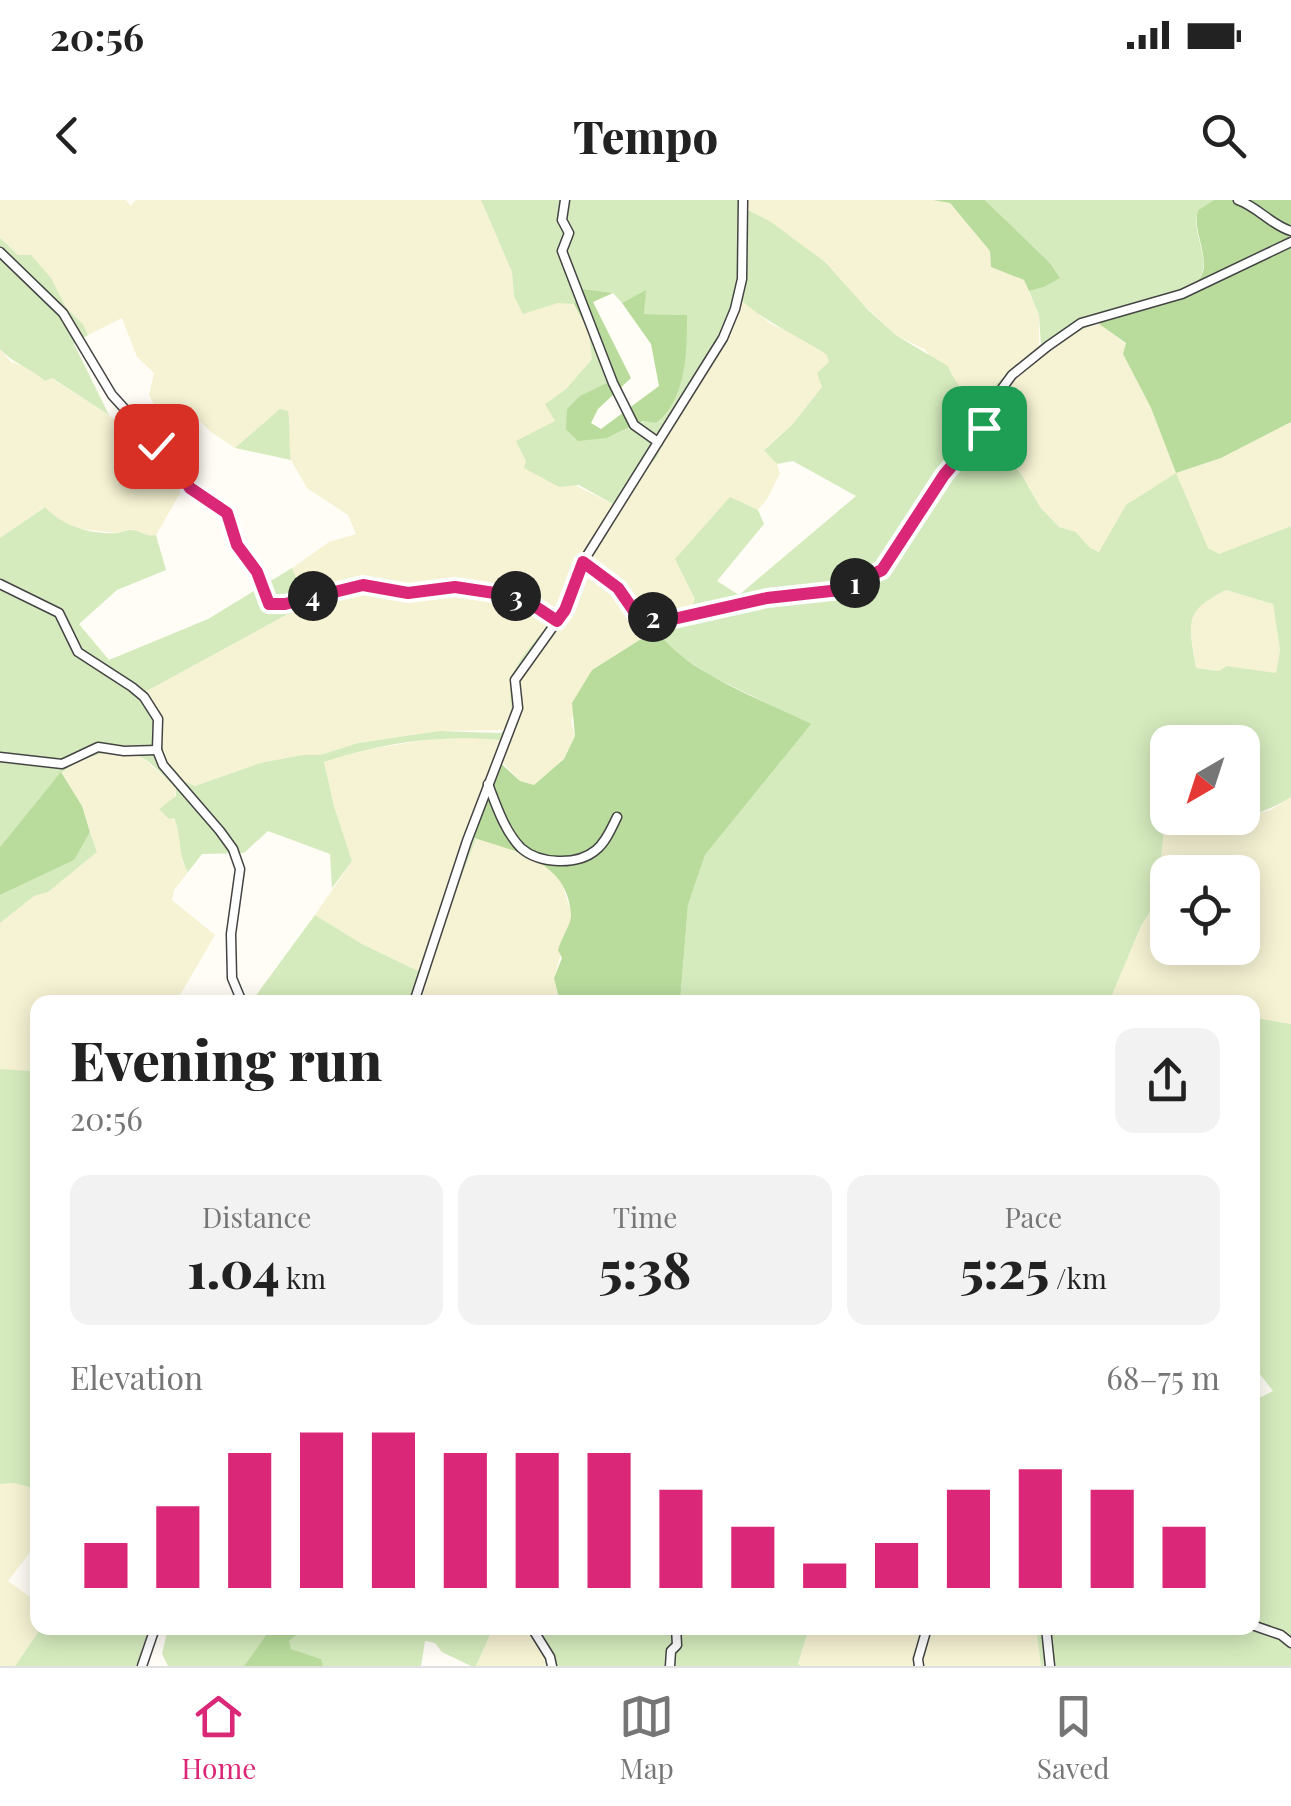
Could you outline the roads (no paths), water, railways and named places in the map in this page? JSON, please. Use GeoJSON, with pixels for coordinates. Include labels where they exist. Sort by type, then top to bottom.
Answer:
{"type":"FeatureCollection","features":[{"type":"Feature","properties":{"kind":"street"},"geometry":{"type":"LineString","coordinates":[[565,200],[562,220],[569,234],[562,251],[574,286],[613,384],[634,425],[658,442]]}},
{"type":"Feature","properties":{"kind":"street"},"geometry":{"type":"LineString","coordinates":[[416,995],[518,708],[515,680],[565,610],[583,562],[724,338],[742,279],[743,200]]}},
{"type":"Feature","properties":{"kind":"street"},"geometry":{"type":"LineString","coordinates":[[1238,200],[1291,232]]}},
{"type":"Feature","properties":{"kind":"street"},"geometry":{"type":"LineString","coordinates":[[583,562],[618,588],[636,614],[669,620],[767,598],[840,590],[854,584],[882,570],[944,475],[984,428],[998,394],[1012,375],[1048,346],[1081,323],[1182,294],[1291,242]]}},
{"type":"Feature","properties":{"kind":"street"},"geometry":{"type":"LineString","coordinates":[[0,252],[63,312],[112,394],[172,461],[190,488],[227,513],[237,545],[257,572],[269,604],[285,604],[363,585],[408,593],[455,587],[521,597],[557,621]]}},
{"type":"Feature","properties":{"kind":"street"},"geometry":{"type":"LineString","coordinates":[[0,584],[58,613],[78,652],[144,697],[158,719],[156,750],[174,782],[220,830],[240,869],[231,934],[232,978],[239,995]]}},
{"type":"Feature","properties":{"kind":"street"},"geometry":{"type":"LineString","coordinates":[[0,758],[62,764],[98,747],[124,752],[156,750]]}},
{"type":"Feature","properties":{"kind":"street"},"geometry":{"type":"LineString","coordinates":[[488,784],[523,850],[544,858],[562,862],[596,850],[618,817]]}},
{"type":"Feature","properties":{"kind":"street"},"geometry":{"type":"LineString","coordinates":[[1260,1628],[1291,1644]]}},
{"type":"Feature","properties":{"kind":"street"},"geometry":{"type":"LineString","coordinates":[[142,1666],[153,1635]]}},
{"type":"Feature","properties":{"kind":"street"},"geometry":{"type":"LineString","coordinates":[[536,1635],[552,1666]]}},
{"type":"Feature","properties":{"kind":"street"},"geometry":{"type":"LineString","coordinates":[[670,1666],[676,1635]]}},
{"type":"Feature","properties":{"kind":"street"},"geometry":{"type":"LineString","coordinates":[[919,1666],[925,1635]]}},
{"type":"Feature","properties":{"kind":"street"},"geometry":{"type":"LineString","coordinates":[[1047,1635],[1050,1666]]}}]}
